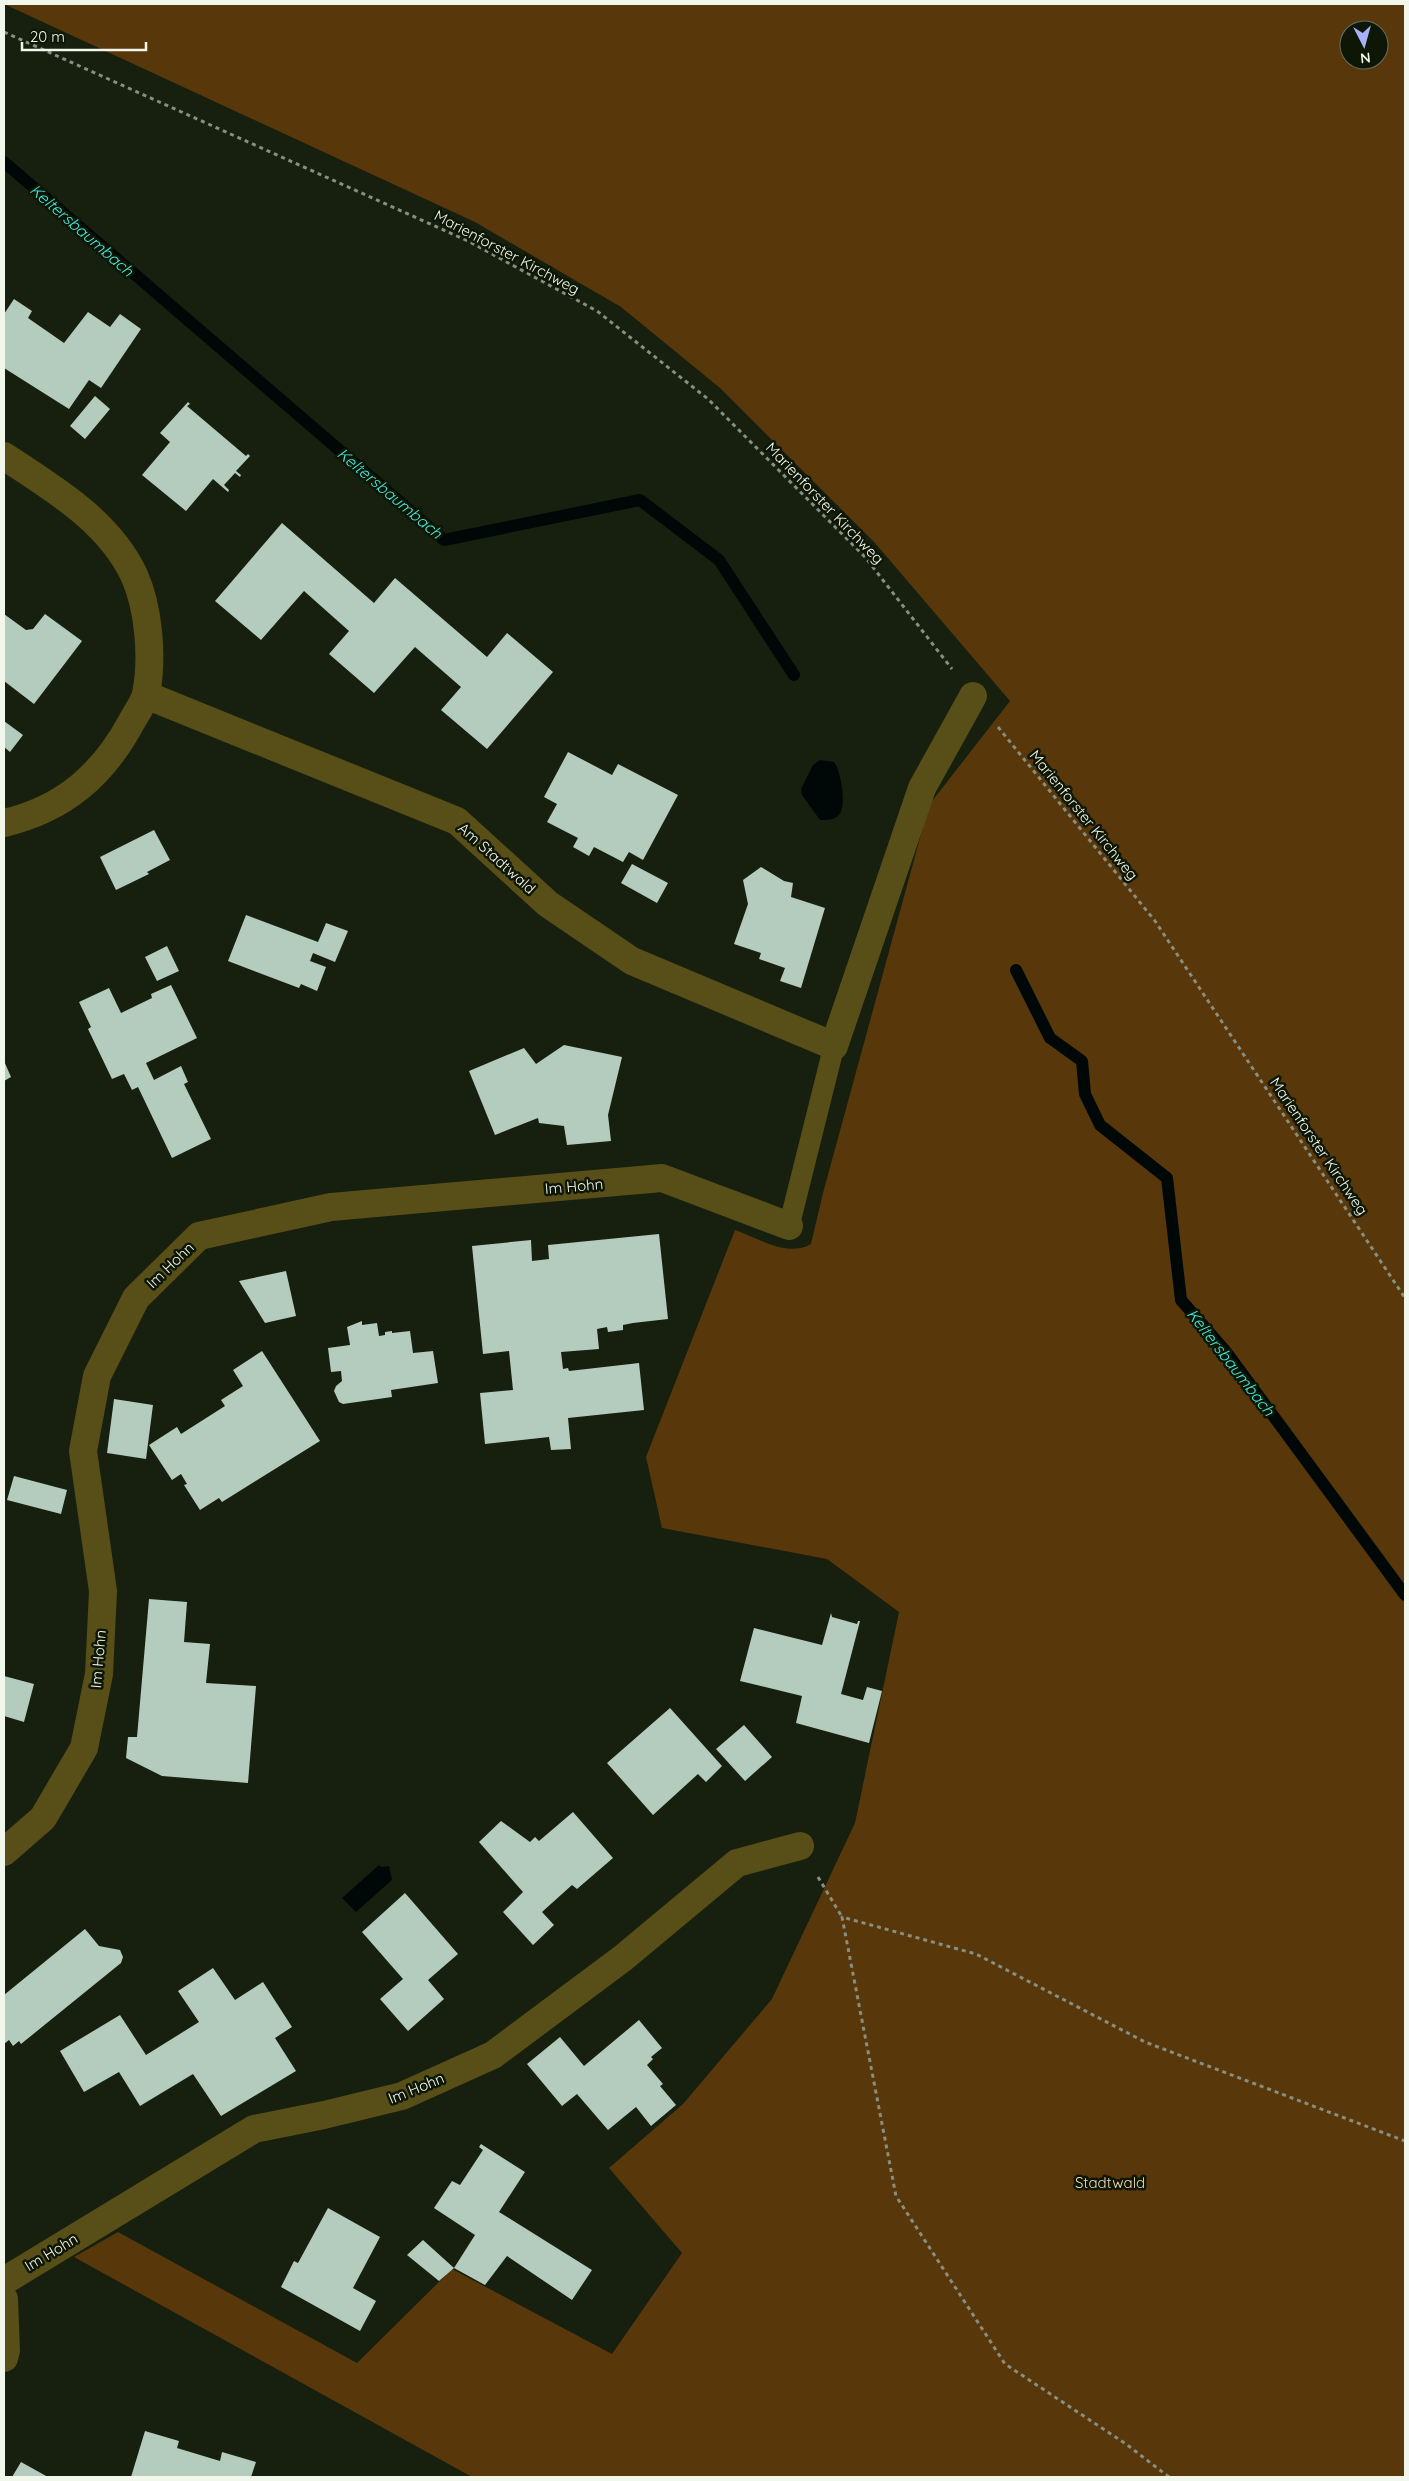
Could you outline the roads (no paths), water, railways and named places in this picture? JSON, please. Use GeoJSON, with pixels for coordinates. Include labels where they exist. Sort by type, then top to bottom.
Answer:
{"type":"FeatureCollection","features":[{"type":"Feature","properties":{"kind":"street"},"geometry":{"type":"LineString","coordinates":[[4,456],[75,505],[108,535],[133,574],[145,603],[149,637],[146,695],[117,749],[82,788],[29,817],[4,823]]}},
{"type":"Feature","properties":{"kind":"street","name":"Am Stadtwald"},"geometry":{"type":"LineString","coordinates":[[146,695],[457,821],[548,904],[632,961],[834,1046]]}},
{"type":"Feature","properties":{"kind":"street"},"geometry":{"type":"LineString","coordinates":[[834,1046],[922,788],[973,696]]}},
{"type":"Feature","properties":{"kind":"street","name":"Im Hohn"},"geometry":{"type":"LineString","coordinates":[[4,1852],[42,1818],[84,1748],[88,1729],[98,1674],[103,1591],[83,1451],[97,1376],[136,1298],[200,1236],[331,1207],[662,1178],[788,1226]]}},
{"type":"Feature","properties":{"kind":"street","name":"Im Hohn"},"geometry":{"type":"LineString","coordinates":[[4,2281],[254,2129],[324,2115],[402,2096],[493,2055],[623,1958],[736,1863],[800,1846]]}},
{"type":"Feature","properties":{"kind":"street"},"geometry":{"type":"LineString","coordinates":[[4,2299],[6,2350],[4,2358]]}},
{"type":"Feature","properties":{"kind":"lane"},"geometry":{"type":"LineString","coordinates":[[788,1226],[834,1046]]}},
{"type":"Feature","properties":{"kind":"waterway","name":"Keltersbaumbach"},"geometry":{"type":"LineString","coordinates":[[4,162],[444,540],[640,500],[719,560],[794,675]]}},
{"type":"Feature","properties":{"kind":"waterway","name":"Keltersbaumbach"},"geometry":{"type":"LineString","coordinates":[[1016,970],[1050,1038],[1082,1061],[1085,1094],[1100,1125],[1167,1178],[1181,1300],[1227,1353],[1405,1595]]}},
{"type":"Feature","properties":{"kind":"park label","name":"Stadtwald"},"geometry":{"type":"Point","coordinates":[1110,2182]}}]}
